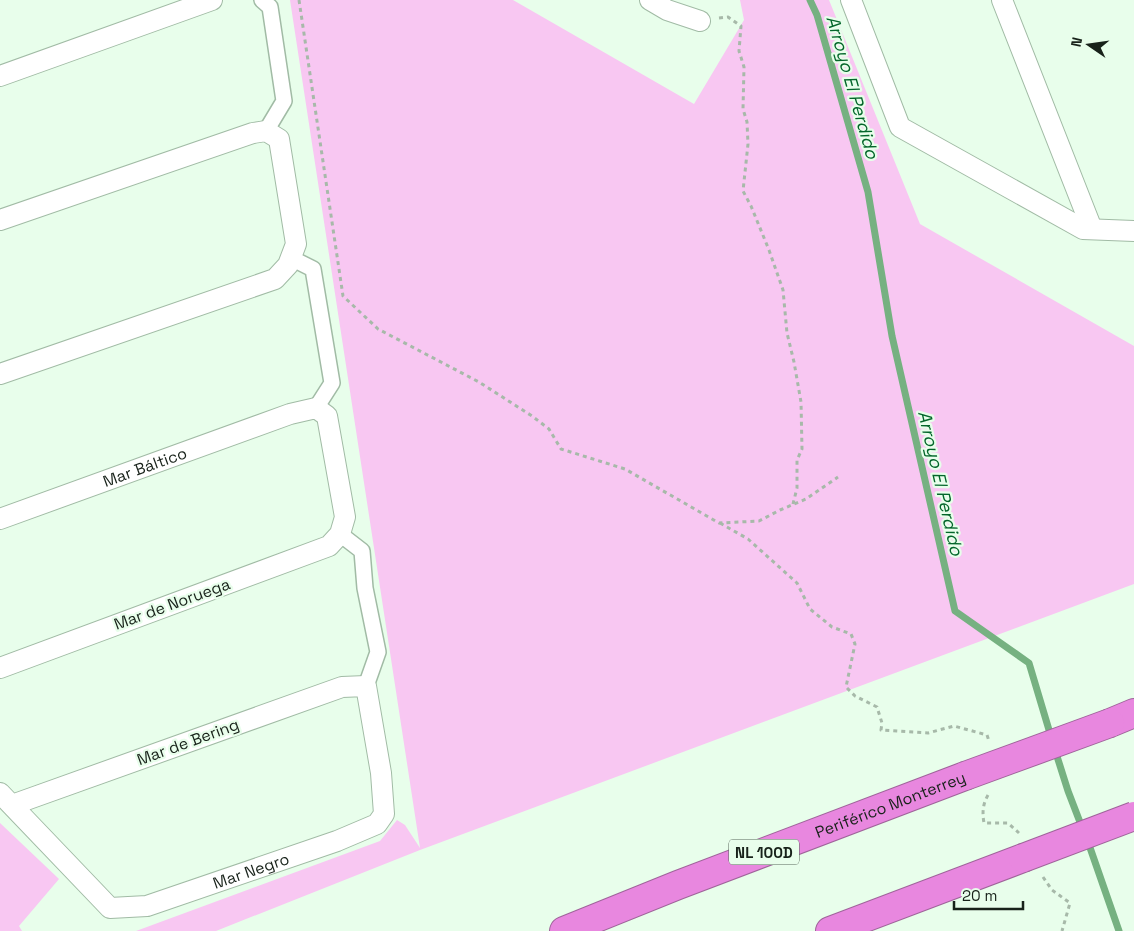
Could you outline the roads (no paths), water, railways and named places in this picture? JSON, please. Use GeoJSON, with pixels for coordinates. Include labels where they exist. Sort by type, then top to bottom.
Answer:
{"type":"FeatureCollection","features":[{"type":"Feature","properties":{"kind":"highway","name":"Periférico Monterrey"},"geometry":{"type":"LineString","coordinates":[[564,931],[678,885],[1122,718]]}},
{"type":"Feature","properties":{"kind":"highway"},"geometry":{"type":"LineString","coordinates":[[830,931],[1134,816]]}},
{"type":"Feature","properties":{"kind":"street"},"geometry":{"type":"LineString","coordinates":[[0,76],[212,0]]}},
{"type":"Feature","properties":{"kind":"street"},"geometry":{"type":"LineString","coordinates":[[262,0],[270,7],[284,101],[266,131]]}},
{"type":"Feature","properties":{"kind":"street"},"geometry":{"type":"LineString","coordinates":[[650,0],[668,10],[700,21]]}},
{"type":"Feature","properties":{"kind":"street"},"geometry":{"type":"LineString","coordinates":[[850,0],[900,127],[1083,229],[1134,231]]}},
{"type":"Feature","properties":{"kind":"street"},"geometry":{"type":"LineString","coordinates":[[1002,0],[1092,229]]}},
{"type":"Feature","properties":{"kind":"street"},"geometry":{"type":"LineString","coordinates":[[0,220],[253,133],[266,131],[278,139],[296,244],[288,265],[275,279],[0,374]]}},
{"type":"Feature","properties":{"kind":"street"},"geometry":{"type":"LineString","coordinates":[[291,258],[313,269],[332,383],[316,408],[327,416],[345,517],[340,534],[362,551],[365,588],[378,652],[366,686]]}},
{"type":"Feature","properties":{"kind":"street","name":"Mar Báltico"},"geometry":{"type":"LineString","coordinates":[[0,519],[290,414],[316,408]]}},
{"type":"Feature","properties":{"kind":"street","name":"Mar de Noruega"},"geometry":{"type":"LineString","coordinates":[[0,668],[329,546],[340,534]]}},
{"type":"Feature","properties":{"kind":"street","name":"Mar de Bering"},"geometry":{"type":"LineString","coordinates":[[6,799],[342,687],[366,686]]}},
{"type":"Feature","properties":{"kind":"street","name":"Mar Negro"},"geometry":{"type":"LineString","coordinates":[[6,799],[110,908],[147,906],[337,840],[377,824],[384,814],[381,773],[366,686]]}},
{"type":"Feature","properties":{"kind":"waterway","name":"Arroyo El Perdido"},"geometry":{"type":"LineString","coordinates":[[810,0],[817,15],[868,192],[892,336],[955,611],[1029,663],[1052,740]]}},
{"type":"Feature","properties":{"kind":"waterway","name":"Arroyo El Perdido"},"geometry":{"type":"LineString","coordinates":[[1055,750],[1083,830]]}},
{"type":"Feature","properties":{"kind":"waterway","name":"Arroyo El Perdido"},"geometry":{"type":"LineString","coordinates":[[1087,839],[1119,931]]}}]}
